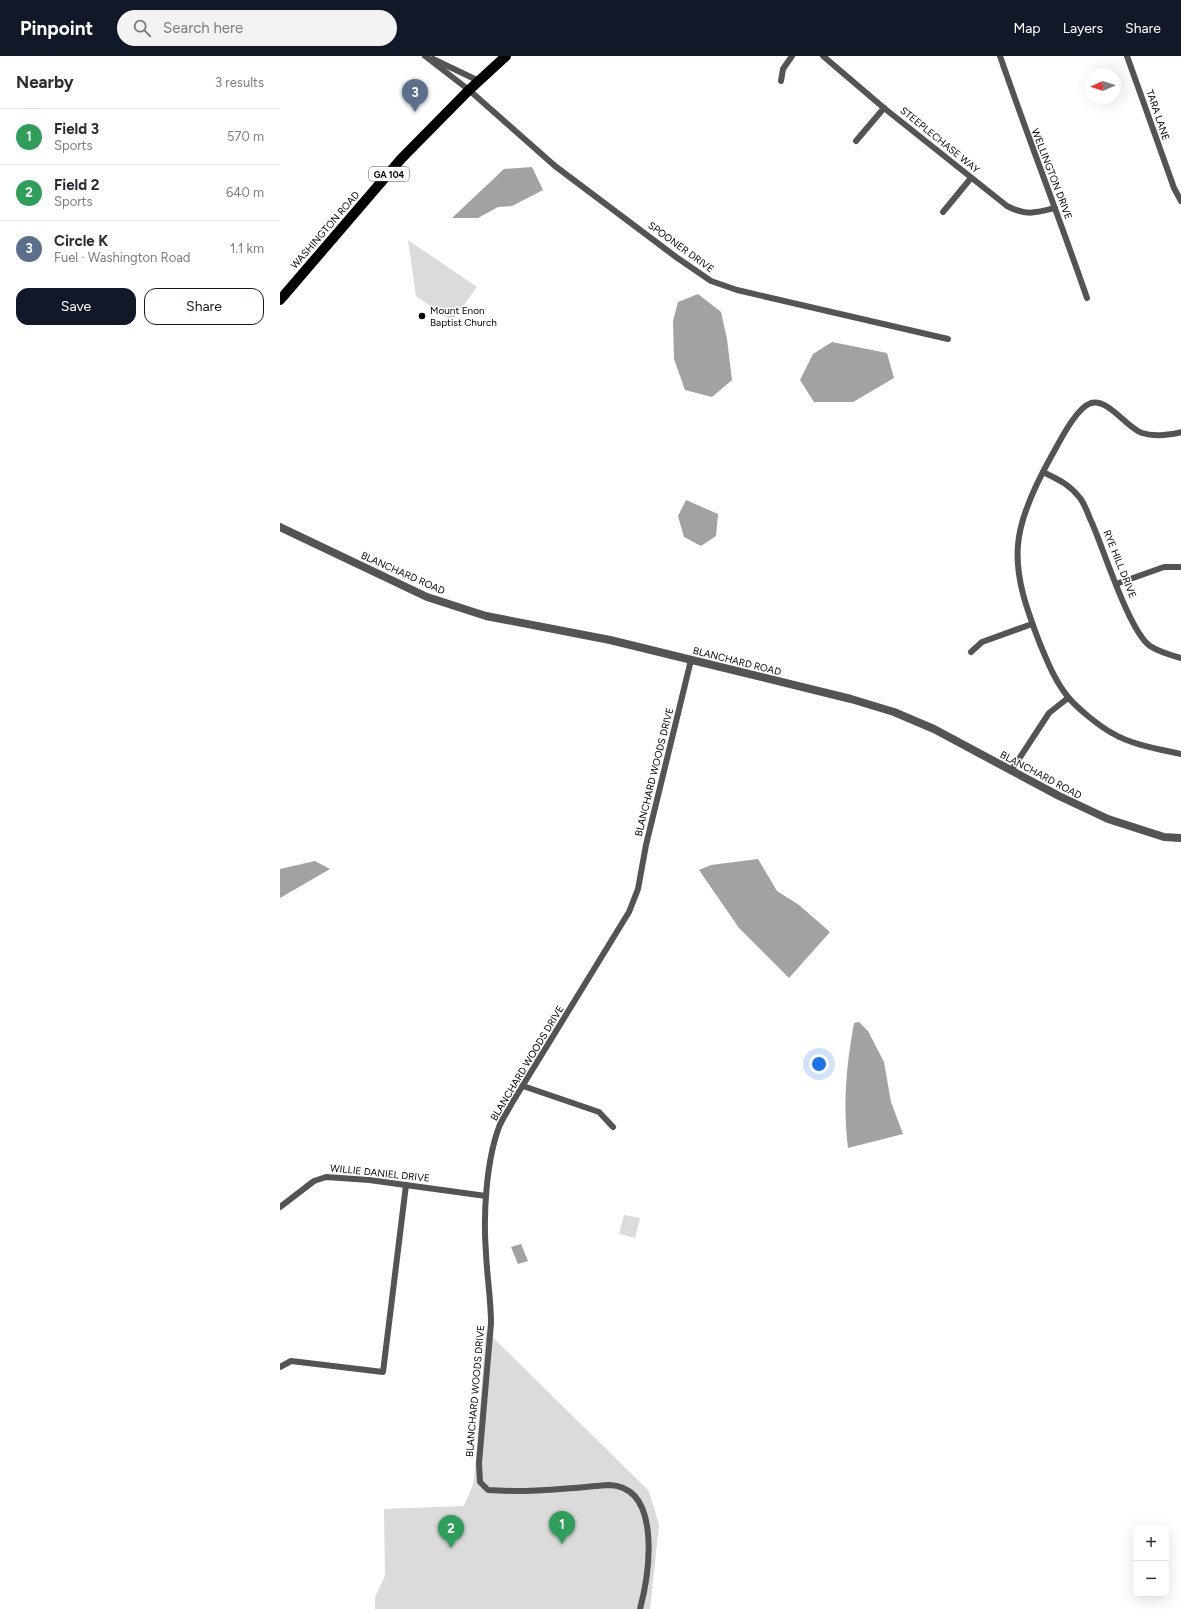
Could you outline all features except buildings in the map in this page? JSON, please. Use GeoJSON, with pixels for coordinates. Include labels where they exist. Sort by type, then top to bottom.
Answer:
{"type":"FeatureCollection","features":[{"type":"Feature","properties":{"kind":"main road","name":"WASHINGTON ROAD"},"geometry":{"type":"LineString","coordinates":[[280,300],[401,160],[479,81],[506,56]]}},
{"type":"Feature","properties":{"kind":"street"},"geometry":{"type":"LineString","coordinates":[[426,56],[479,81]]}},
{"type":"Feature","properties":{"kind":"street","name":"SPOONER DRIVE"},"geometry":{"type":"LineString","coordinates":[[426,56],[470,90],[556,166],[676,257],[711,281],[737,290],[948,339]]}},
{"type":"Feature","properties":{"kind":"street"},"geometry":{"type":"LineString","coordinates":[[781,81],[783,69],[792,56]]}},
{"type":"Feature","properties":{"kind":"street","name":"STEEPLECHASE WAY"},"geometry":{"type":"LineString","coordinates":[[823,56],[884,108],[1007,206],[1018,212],[1032,214],[1055,208]]}},
{"type":"Feature","properties":{"kind":"street","name":"WELLINGTON DRIVE"},"geometry":{"type":"LineString","coordinates":[[1000,56],[1025,130],[1087,298]]}},
{"type":"Feature","properties":{"kind":"street","name":"TARA LANE"},"geometry":{"type":"LineString","coordinates":[[1127,56],[1166,167],[1177,195],[1181,201]]}},
{"type":"Feature","properties":{"kind":"street"},"geometry":{"type":"LineString","coordinates":[[856,141],[884,108]]}},
{"type":"Feature","properties":{"kind":"street"},"geometry":{"type":"LineString","coordinates":[[943,212],[972,178]]}},
{"type":"Feature","properties":{"kind":"street"},"geometry":{"type":"LineString","coordinates":[[1181,432],[1155,436],[1141,433],[1112,410],[1100,403],[1093,402],[1084,406],[1071,424],[1043,472],[1025,514],[1018,544],[1019,573],[1026,607],[1052,674],[1068,698],[1096,722],[1113,734],[1143,746],[1181,754]]}},
{"type":"Feature","properties":{"kind":"street","name":"RYE HILL DRIVE"},"geometry":{"type":"LineString","coordinates":[[1043,472],[1066,483],[1081,499],[1099,538],[1116,584],[1133,623],[1140,634],[1149,645],[1167,655],[1181,658]]}},
{"type":"Feature","properties":{"kind":"street","name":"BLANCHARD ROAD"},"geometry":{"type":"LineString","coordinates":[[280,527],[427,597],[486,616],[610,640],[894,712],[934,729],[1059,796],[1108,819],[1164,836],[1181,838]]}},
{"type":"Feature","properties":{"kind":"street"},"geometry":{"type":"LineString","coordinates":[[1116,584],[1164,567],[1181,567]]}},
{"type":"Feature","properties":{"kind":"street"},"geometry":{"type":"LineString","coordinates":[[971,652],[982,642],[1032,624]]}},
{"type":"Feature","properties":{"kind":"street","name":"BLANCHARD WOODS DRIVE"},"geometry":{"type":"LineString","coordinates":[[640,1609],[648,1562],[649,1545],[643,1510],[635,1496],[628,1490],[616,1485],[609,1485],[501,1491],[488,1490],[480,1482],[479,1463],[491,1323],[486,1252],[486,1196],[492,1151],[499,1126],[629,912],[638,889],[646,845],[691,660]]}},
{"type":"Feature","properties":{"kind":"street"},"geometry":{"type":"LineString","coordinates":[[1011,770],[1049,713],[1068,698]]}},
{"type":"Feature","properties":{"kind":"street"},"geometry":{"type":"LineString","coordinates":[[522,1086],[599,1112],[613,1127]]}},
{"type":"Feature","properties":{"kind":"street","name":"WILLIE DANIEL DRIVE"},"geometry":{"type":"LineString","coordinates":[[280,1206],[314,1181],[326,1177],[369,1180],[486,1196]]}},
{"type":"Feature","properties":{"kind":"street"},"geometry":{"type":"LineString","coordinates":[[280,1367],[291,1361],[383,1372],[406,1185]]}},
{"type":"Feature","properties":{"kind":"shaded area"},"geometry":{"type":"Polygon","coordinates":[[[532,167],[543,190],[512,206],[498,207],[478,218],[452,218],[504,169],[532,167]]]}},
{"type":"Feature","properties":{"kind":"shaded area"},"geometry":{"type":"Polygon","coordinates":[[[408,240],[477,287],[452,321],[416,296],[408,240]]]}},
{"type":"Feature","properties":{"kind":"shaded area"},"geometry":{"type":"Polygon","coordinates":[[[698,294],[721,312],[727,339],[732,380],[712,397],[685,390],[674,359],[673,321],[678,302],[698,294]]]}},
{"type":"Feature","properties":{"kind":"shaded area"},"geometry":{"type":"Polygon","coordinates":[[[832,342],[887,353],[894,378],[853,402],[814,402],[800,380],[813,354],[832,342]]]}},
{"type":"Feature","properties":{"kind":"shaded area"},"geometry":{"type":"Polygon","coordinates":[[[686,500],[718,514],[716,536],[701,546],[684,537],[678,516],[686,500]]]}},
{"type":"Feature","properties":{"kind":"shaded area"},"geometry":{"type":"Polygon","coordinates":[[[758,859],[777,891],[799,905],[830,932],[789,978],[739,928],[699,870],[711,865],[758,859]]]}},
{"type":"Feature","properties":{"kind":"shaded area"},"geometry":{"type":"Polygon","coordinates":[[[315,861],[330,869],[280,898],[280,869],[315,861]]]}},
{"type":"Feature","properties":{"kind":"shaded area"},"geometry":{"type":"Polygon","coordinates":[[[859,1022],[868,1031],[884,1062],[891,1102],[903,1134],[848,1148],[846,1131],[847,1070],[854,1023],[859,1022]]]}},
{"type":"Feature","properties":{"kind":"shaded area"},"geometry":{"type":"Polygon","coordinates":[[[624,1215],[640,1218],[635,1238],[619,1234],[624,1215]]]}},
{"type":"Feature","properties":{"kind":"shaded area"},"geometry":{"type":"Polygon","coordinates":[[[521,1244],[528,1261],[518,1264],[511,1247],[521,1244]]]}},
{"type":"Feature","properties":{"kind":"shaded area"},"geometry":{"type":"Polygon","coordinates":[[[486,1331],[649,1491],[659,1525],[650,1609],[375,1609],[375,1597],[385,1576],[384,1509],[464,1506],[474,1482],[486,1331]]]}},
{"type":"Feature","properties":{"kind":"place","name":"Circle K"},"geometry":{"type":"Point","coordinates":[415,112]}},
{"type":"Feature","properties":{"kind":"place","name":"Mount Enon Baptist Church"},"geometry":{"type":"Point","coordinates":[422,316]}},
{"type":"Feature","properties":{"kind":"place","name":"Field 3"},"geometry":{"type":"Point","coordinates":[562,1544]}},
{"type":"Feature","properties":{"kind":"place","name":"Field 2"},"geometry":{"type":"Point","coordinates":[451,1548]}}]}
